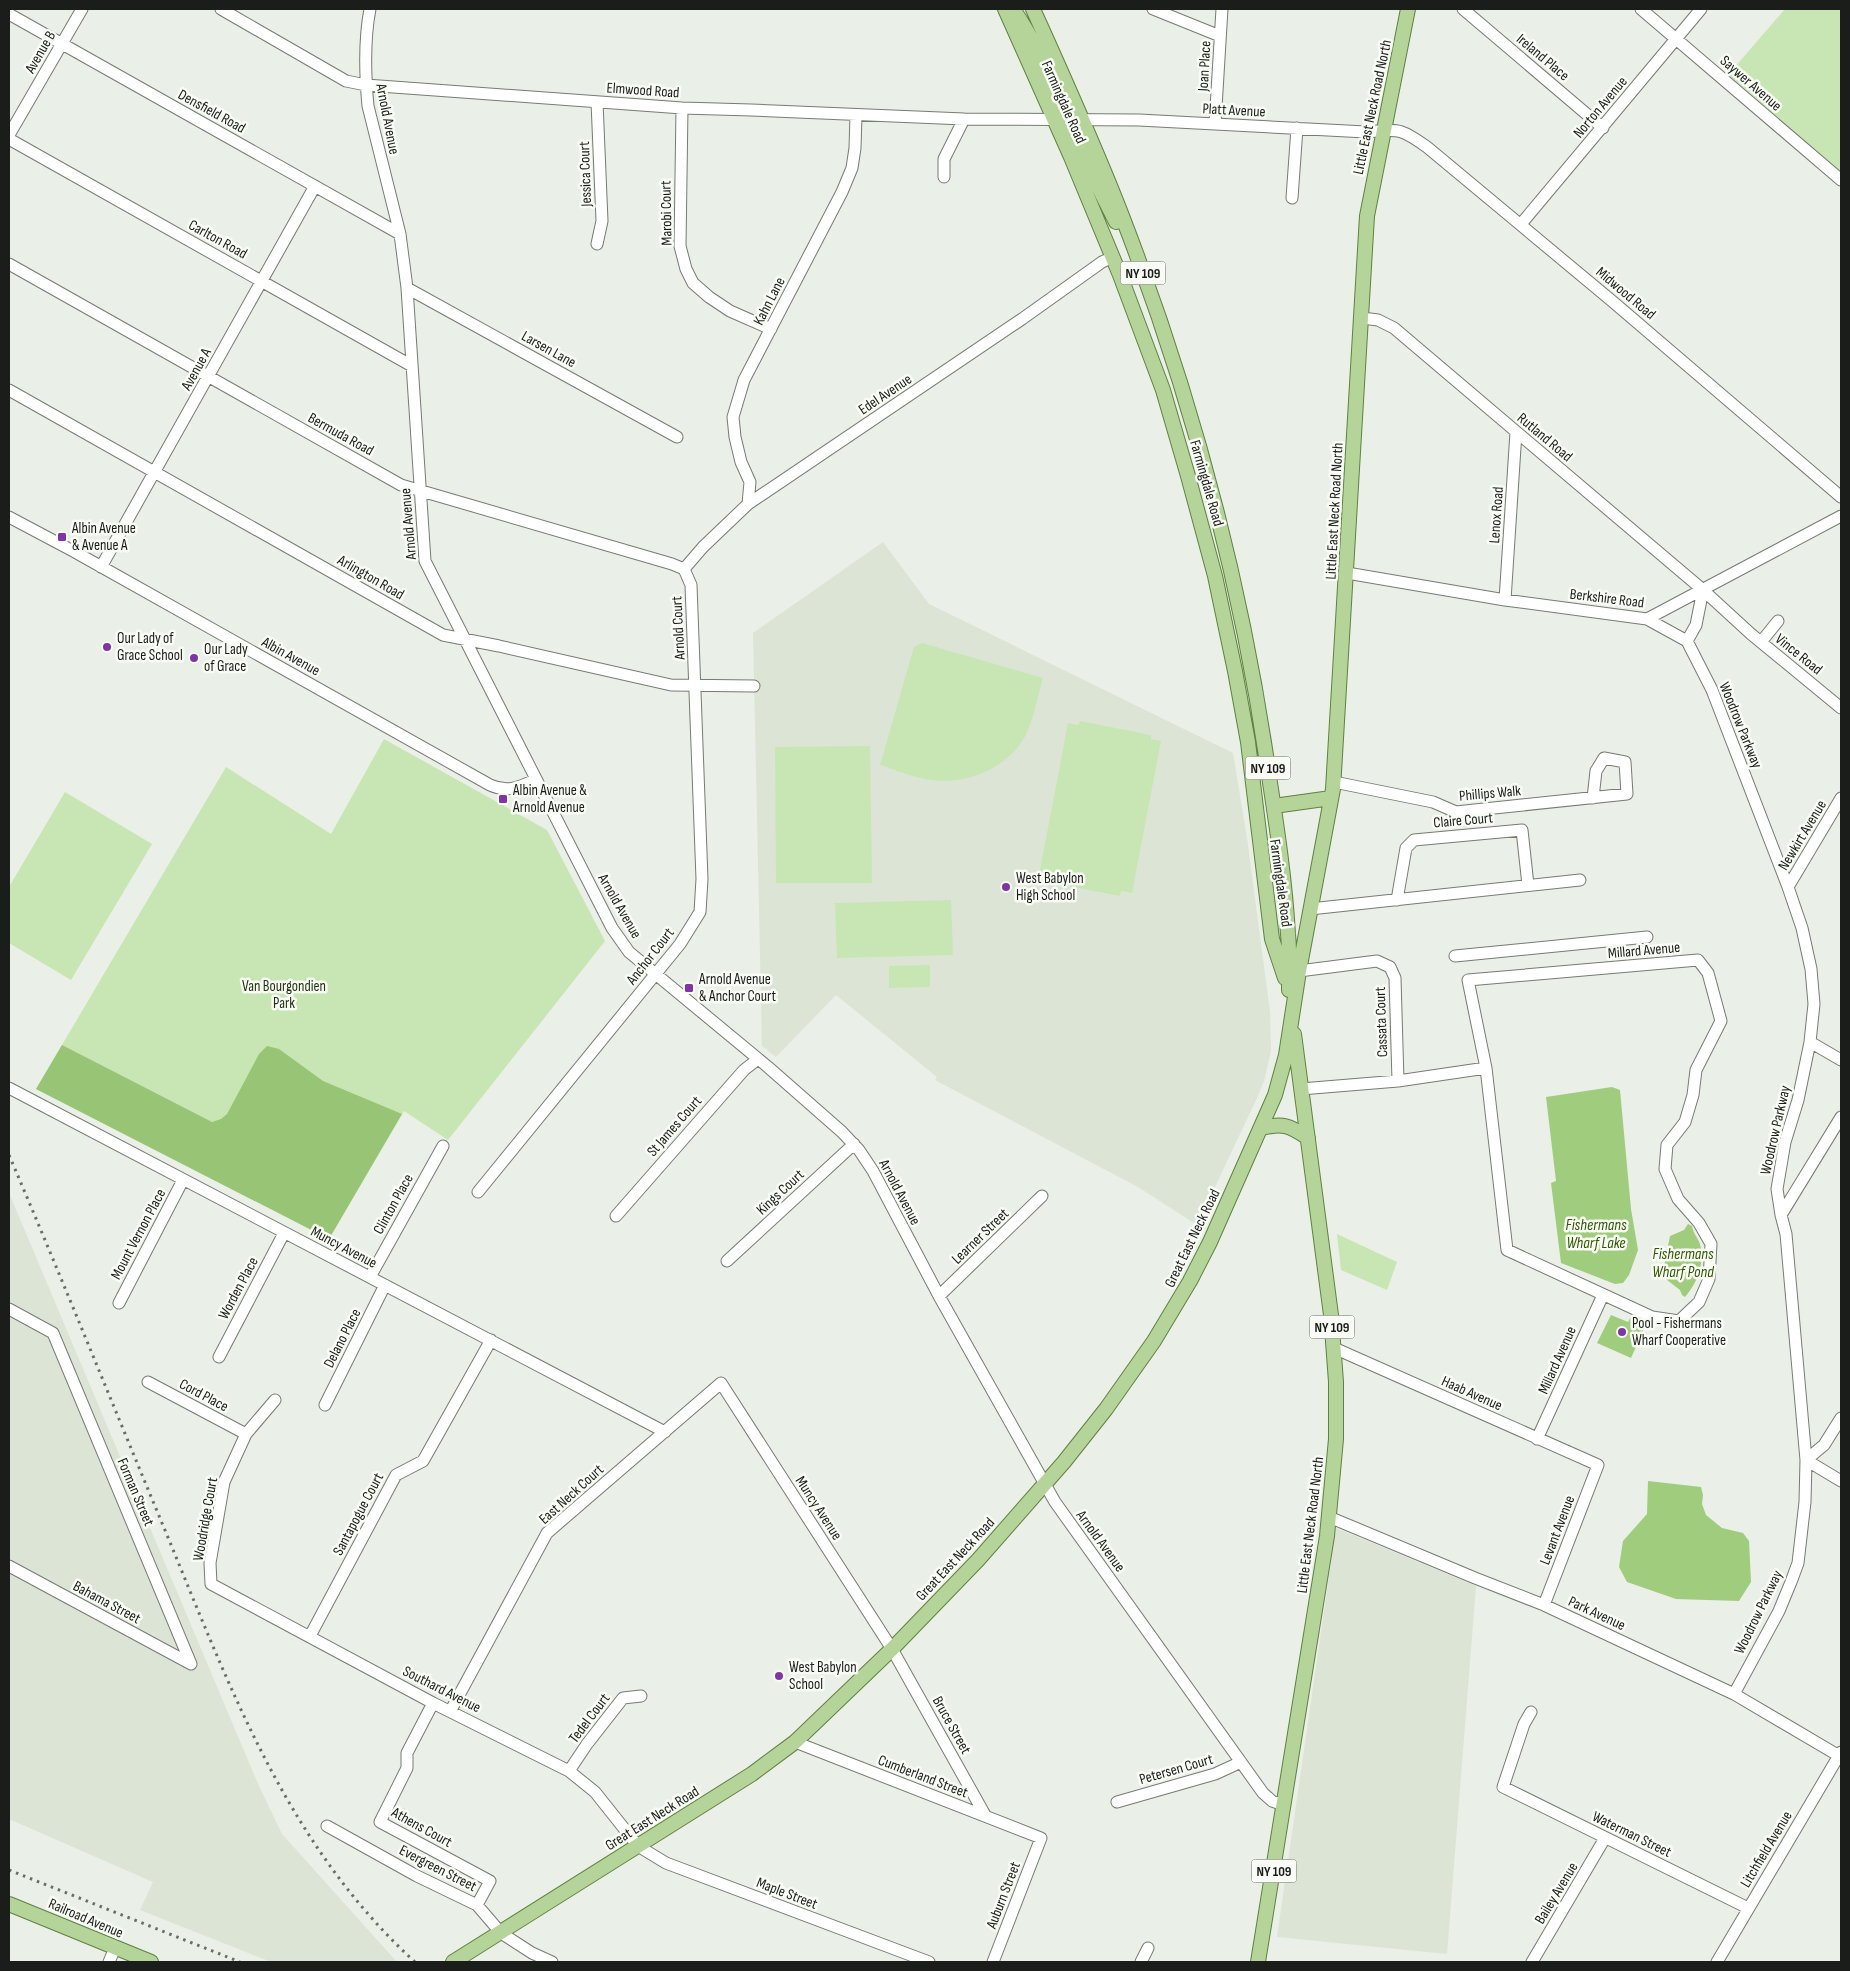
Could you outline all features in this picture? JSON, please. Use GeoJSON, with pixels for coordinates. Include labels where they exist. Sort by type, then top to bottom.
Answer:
{"type":"FeatureCollection","features":[{"type":"Feature","properties":{"kind":"main road","name":"Farmingdale Road"},"geometry":{"type":"LineString","coordinates":[[1005,9],[1061,119],[1165,398],[1211,560],[1244,721],[1272,939],[1289,991]]}},
{"type":"Feature","properties":{"kind":"main road"},"geometry":{"type":"LineString","coordinates":[[1013,9],[1034,44],[1061,119],[1089,168],[1117,224],[1134,249]]}},
{"type":"Feature","properties":{"kind":"main road","name":"Farmingdale Road"},"geometry":{"type":"LineString","coordinates":[[1033,9],[1082,119],[1134,249],[1186,401],[1225,547],[1247,646],[1274,806],[1288,934],[1289,991],[1292,1016]]}},
{"type":"Feature","properties":{"kind":"main road","name":"Little East Neck Road North"},"geometry":{"type":"LineString","coordinates":[[1292,1016],[1334,782],[1367,216],[1408,9]]}},
{"type":"Feature","properties":{"kind":"main road"},"geometry":{"type":"LineString","coordinates":[[1274,806],[1331,798]]}},
{"type":"Feature","properties":{"kind":"main road","name":"NY 109"},"geometry":{"type":"LineString","coordinates":[[1292,1016],[1301,1089]]}},
{"type":"Feature","properties":{"kind":"main road","name":"Great East Neck Road"},"geometry":{"type":"LineString","coordinates":[[452,1962],[752,1774],[795,1742],[892,1650],[978,1560],[1044,1484],[1116,1396],[1173,1310],[1210,1242],[1281,1077],[1292,1016]]}},
{"type":"Feature","properties":{"kind":"main road","name":"Little East Neck Road North"},"geometry":{"type":"LineString","coordinates":[[1258,1962],[1329,1517],[1336,1439],[1334,1348],[1301,1089]]}},
{"type":"Feature","properties":{"kind":"main road"},"geometry":{"type":"LineString","coordinates":[[1260,1128],[1287,1125],[1308,1138]]}},
{"type":"Feature","properties":{"kind":"main road","name":"Railroad Avenue"},"geometry":{"type":"LineString","coordinates":[[9,1904],[151,1962]]}},
{"type":"Feature","properties":{"kind":"street","name":"Avenue B"},"geometry":{"type":"LineString","coordinates":[[9,137],[82,9]]}},
{"type":"Feature","properties":{"kind":"street","name":"Elmwood Road"},"geometry":{"type":"LineString","coordinates":[[221,9],[346,81],[366,85],[682,108],[964,119],[1082,119]]}},
{"type":"Feature","properties":{"kind":"street","name":"Arnold Avenue"},"geometry":{"type":"LineString","coordinates":[[370,9],[367,27],[366,85],[368,106],[400,234],[407,288],[425,561],[465,641],[617,936],[629,952],[656,976],[758,1059],[854,1144],[870,1166],[939,1296],[1044,1484],[1071,1525],[1266,1796],[1276,1803],[1284,1805]]}},
{"type":"Feature","properties":{"kind":"street"},"geometry":{"type":"LineString","coordinates":[[1153,9],[1220,36]]}},
{"type":"Feature","properties":{"kind":"street","name":"Joan Place"},"geometry":{"type":"LineString","coordinates":[[1215,124],[1222,9]]}},
{"type":"Feature","properties":{"kind":"street","name":"Ireland Place"},"geometry":{"type":"LineString","coordinates":[[1463,9],[1603,128]]}},
{"type":"Feature","properties":{"kind":"street","name":"Saywer Avenue"},"geometry":{"type":"LineString","coordinates":[[1641,9],[1841,180]]}},
{"type":"Feature","properties":{"kind":"street","name":"Norton Avenue"},"geometry":{"type":"LineString","coordinates":[[1521,224],[1701,9]]}},
{"type":"Feature","properties":{"kind":"street","name":"Densfield Road"},"geometry":{"type":"LineString","coordinates":[[9,14],[400,234]]}},
{"type":"Feature","properties":{"kind":"street","name":"Jessica Court"},"geometry":{"type":"LineString","coordinates":[[597,102],[602,220],[597,244]]}},
{"type":"Feature","properties":{"kind":"street","name":"Marobi Court"},"geometry":{"type":"LineString","coordinates":[[682,108],[680,246],[686,269],[693,283],[708,297],[730,311],[771,329]]}},
{"type":"Feature","properties":{"kind":"street","name":"Kahn Lane"},"geometry":{"type":"LineString","coordinates":[[748,504],[750,482],[741,462],[733,417],[744,380],[842,192],[852,168],[856,115]]}},
{"type":"Feature","properties":{"kind":"street"},"geometry":{"type":"LineString","coordinates":[[944,177],[944,160],[964,119]]}},
{"type":"Feature","properties":{"kind":"street","name":"Platt Avenue"},"geometry":{"type":"LineString","coordinates":[[1082,119],[1139,120],[1366,132],[1384,130]]}},
{"type":"Feature","properties":{"kind":"street"},"geometry":{"type":"LineString","coordinates":[[1292,198],[1296,128]]}},
{"type":"Feature","properties":{"kind":"street","name":"Midwood Road"},"geometry":{"type":"LineString","coordinates":[[1384,130],[1394,129],[1412,136],[1521,224],[1841,497]]}},
{"type":"Feature","properties":{"kind":"street","name":"Carlton Road"},"geometry":{"type":"LineString","coordinates":[[9,137],[412,366]]}},
{"type":"Feature","properties":{"kind":"street","name":"Avenue A"},"geometry":{"type":"LineString","coordinates":[[101,567],[315,186]]}},
{"type":"Feature","properties":{"kind":"street","name":"Edel Avenue"},"geometry":{"type":"LineString","coordinates":[[684,569],[703,547],[748,504],[1022,319],[1102,262],[1113,257]]}},
{"type":"Feature","properties":{"kind":"street","name":"Bermuda Road"},"geometry":{"type":"LineString","coordinates":[[9,264],[401,485],[684,569]]}},
{"type":"Feature","properties":{"kind":"street","name":"Larsen Lane"},"geometry":{"type":"LineString","coordinates":[[407,288],[677,437]]}},
{"type":"Feature","properties":{"kind":"street","name":"Rutland Road"},"geometry":{"type":"LineString","coordinates":[[1362,318],[1378,320],[1394,328],[1703,590]]}},
{"type":"Feature","properties":{"kind":"street","name":"Arlington Road"},"geometry":{"type":"LineString","coordinates":[[9,390],[443,636],[499,646],[671,686],[754,686]]}},
{"type":"Feature","properties":{"kind":"street","name":"Lenox Road"},"geometry":{"type":"LineString","coordinates":[[1505,600],[1516,432]]}},
{"type":"Feature","properties":{"kind":"street","name":"Berkshire Road"},"geometry":{"type":"LineString","coordinates":[[1347,573],[1505,600],[1647,619],[1841,516]]}},
{"type":"Feature","properties":{"kind":"street","name":"Albin Avenue"},"geometry":{"type":"LineString","coordinates":[[9,517],[490,785],[510,790],[536,780]]}},
{"type":"Feature","properties":{"kind":"street","name":"Arnold Court"},"geometry":{"type":"LineString","coordinates":[[684,569],[691,585],[696,687]]}},
{"type":"Feature","properties":{"kind":"street"},"geometry":{"type":"LineString","coordinates":[[1647,619],[1687,640],[1696,625],[1703,590]]}},
{"type":"Feature","properties":{"kind":"street","name":"Vince Road"},"geometry":{"type":"LineString","coordinates":[[1703,590],[1761,642],[1841,708]]}},
{"type":"Feature","properties":{"kind":"street","name":"Vince Road"},"geometry":{"type":"LineString","coordinates":[[1761,642],[1778,621]]}},
{"type":"Feature","properties":{"kind":"street","name":"Woodrow Parkway"},"geometry":{"type":"LineString","coordinates":[[1687,640],[1712,690],[1788,887],[1802,928],[1812,970],[1814,1004],[1810,1042],[1798,1100],[1780,1165],[1778,1188],[1781,1215],[1786,1234],[1806,1460],[1805,1502],[1798,1563],[1779,1611],[1734,1694]]}},
{"type":"Feature","properties":{"kind":"street","name":"Anchor Court"},"geometry":{"type":"LineString","coordinates":[[478,1192],[656,976],[688,934],[700,912],[702,879],[696,687]]}},
{"type":"Feature","properties":{"kind":"street","name":"Phillips Walk"},"geometry":{"type":"LineString","coordinates":[[1334,782],[1433,802],[1456,812],[1594,798]]}},
{"type":"Feature","properties":{"kind":"street","name":"Newkirt Avenue"},"geometry":{"type":"LineString","coordinates":[[1788,887],[1841,798]]}},
{"type":"Feature","properties":{"kind":"street","name":"Claire Court"},"geometry":{"type":"LineString","coordinates":[[1398,900],[1406,848],[1414,840],[1522,830],[1528,885]]}},
{"type":"Feature","properties":{"kind":"street"},"geometry":{"type":"LineString","coordinates":[[1310,909],[1580,880]]}},
{"type":"Feature","properties":{"kind":"street"},"geometry":{"type":"LineString","coordinates":[[1455,956],[1647,938]]}},
{"type":"Feature","properties":{"kind":"street","name":"Millard Avenue"},"geometry":{"type":"LineString","coordinates":[[1698,960],[1708,973],[1721,1021],[1696,1070],[1693,1095],[1685,1122],[1667,1145],[1664,1169],[1678,1199],[1699,1223],[1711,1244],[1709,1279],[1699,1302],[1679,1321],[1652,1317],[1507,1250],[1486,1068],[1468,980],[1698,960]]}},
{"type":"Feature","properties":{"kind":"street","name":"Cassata Court"},"geometry":{"type":"LineString","coordinates":[[1299,971],[1376,961],[1390,967],[1395,978],[1398,1081]]}},
{"type":"Feature","properties":{"kind":"street"},"geometry":{"type":"LineString","coordinates":[[1810,1042],[1841,1060]]}},
{"type":"Feature","properties":{"kind":"street","name":"St James Court"},"geometry":{"type":"LineString","coordinates":[[616,1216],[744,1070],[758,1059]]}},
{"type":"Feature","properties":{"kind":"street"},"geometry":{"type":"LineString","coordinates":[[1301,1089],[1398,1081],[1486,1068]]}},
{"type":"Feature","properties":{"kind":"street","name":"Muncy Avenue"},"geometry":{"type":"LineString","coordinates":[[9,1088],[665,1432]]}},
{"type":"Feature","properties":{"kind":"street"},"geometry":{"type":"LineString","coordinates":[[1781,1215],[1841,1117]]}},
{"type":"Feature","properties":{"kind":"street","name":"Kings Court"},"geometry":{"type":"LineString","coordinates":[[727,1261],[854,1144]]}},
{"type":"Feature","properties":{"kind":"street","name":"Clinton Place"},"geometry":{"type":"LineString","coordinates":[[370,1277],[443,1146]]}},
{"type":"Feature","properties":{"kind":"street","name":"Mount Vernon Place"},"geometry":{"type":"LineString","coordinates":[[119,1303],[183,1180]]}},
{"type":"Feature","properties":{"kind":"street","name":"Learner Street"},"geometry":{"type":"LineString","coordinates":[[939,1296],[1042,1196]]}},
{"type":"Feature","properties":{"kind":"street","name":"Worden Place"},"geometry":{"type":"LineString","coordinates":[[219,1357],[284,1232]]}},
{"type":"Feature","properties":{"kind":"street","name":"Delano Place"},"geometry":{"type":"LineString","coordinates":[[325,1405],[385,1285]]}},
{"type":"Feature","properties":{"kind":"street","name":"Millard Avenue"},"geometry":{"type":"LineString","coordinates":[[1538,1439],[1603,1295]]}},
{"type":"Feature","properties":{"kind":"street","name":"Forman Street"},"geometry":{"type":"LineString","coordinates":[[9,1309],[53,1332],[190,1664]]}},
{"type":"Feature","properties":{"kind":"street","name":"Santapogue Court"},"geometry":{"type":"LineString","coordinates":[[310,1636],[396,1475],[423,1461],[491,1340]]}},
{"type":"Feature","properties":{"kind":"street","name":"Haab Avenue"},"geometry":{"type":"LineString","coordinates":[[1334,1348],[1598,1465]]}},
{"type":"Feature","properties":{"kind":"street","name":"Cord Place"},"geometry":{"type":"LineString","coordinates":[[148,1382],[246,1434]]}},
{"type":"Feature","properties":{"kind":"street","name":"Muncy Avenue"},"geometry":{"type":"LineString","coordinates":[[721,1383],[892,1650]]}},
{"type":"Feature","properties":{"kind":"street","name":"East Neck Court"},"geometry":{"type":"LineString","coordinates":[[451,1710],[547,1533],[721,1383]]}},
{"type":"Feature","properties":{"kind":"street"},"geometry":{"type":"LineString","coordinates":[[246,1434],[275,1400]]}},
{"type":"Feature","properties":{"kind":"street"},"geometry":{"type":"LineString","coordinates":[[1841,1418],[1824,1445],[1806,1460],[1841,1481]]}},
{"type":"Feature","properties":{"kind":"street","name":"Woodridge Court"},"geometry":{"type":"LineString","coordinates":[[211,1584],[210,1563],[224,1482],[246,1434]]}},
{"type":"Feature","properties":{"kind":"street","name":"Levant Avenue"},"geometry":{"type":"LineString","coordinates":[[1544,1605],[1598,1465]]}},
{"type":"Feature","properties":{"kind":"street","name":"Park Avenue"},"geometry":{"type":"LineString","coordinates":[[1329,1517],[1474,1578],[1544,1605],[1734,1694],[1841,1755]]}},
{"type":"Feature","properties":{"kind":"street","name":"Bahama Street"},"geometry":{"type":"LineString","coordinates":[[9,1566],[190,1664]]}},
{"type":"Feature","properties":{"kind":"street","name":"Southard Avenue"},"geometry":{"type":"LineString","coordinates":[[211,1584],[433,1702],[569,1771],[595,1792],[638,1846]]}},
{"type":"Feature","properties":{"kind":"street","name":"Bruce Street"},"geometry":{"type":"LineString","coordinates":[[892,1650],[985,1816]]}},
{"type":"Feature","properties":{"kind":"street","name":"Tedel Court"},"geometry":{"type":"LineString","coordinates":[[569,1771],[587,1744],[623,1698],[641,1696]]}},
{"type":"Feature","properties":{"kind":"street","name":"Athens Court"},"geometry":{"type":"LineString","coordinates":[[433,1702],[406,1753],[407,1768],[380,1822],[490,1881],[477,1905]]}},
{"type":"Feature","properties":{"kind":"street","name":"Waterman Street"},"geometry":{"type":"LineString","coordinates":[[1531,1712],[1524,1724],[1503,1787],[1748,1908]]}},
{"type":"Feature","properties":{"kind":"street","name":"Cumberland Street"},"geometry":{"type":"LineString","coordinates":[[795,1742],[1041,1838]]}},
{"type":"Feature","properties":{"kind":"street","name":"Litchfield Avenue"},"geometry":{"type":"LineString","coordinates":[[1717,1962],[1841,1755]]}},
{"type":"Feature","properties":{"kind":"street","name":"Petersen Court"},"geometry":{"type":"LineString","coordinates":[[1117,1802],[1215,1774],[1241,1762]]}},
{"type":"Feature","properties":{"kind":"street","name":"Evergreen Street"},"geometry":{"type":"LineString","coordinates":[[327,1826],[417,1876],[477,1905],[501,1932],[532,1953],[552,1962]]}},
{"type":"Feature","properties":{"kind":"street","name":"Auburn Street"},"geometry":{"type":"LineString","coordinates":[[993,1962],[1041,1838]]}},
{"type":"Feature","properties":{"kind":"street","name":"Bailey Avenue"},"geometry":{"type":"LineString","coordinates":[[1532,1962],[1605,1838]]}},
{"type":"Feature","properties":{"kind":"street","name":"Maple Street"},"geometry":{"type":"LineString","coordinates":[[638,1846],[666,1863],[929,1962]]}},
{"type":"Feature","properties":{"kind":"street"},"geometry":{"type":"LineString","coordinates":[[109,1962],[115,1948]]}},
{"type":"Feature","properties":{"kind":"street"},"geometry":{"type":"LineString","coordinates":[[1141,1962],[1148,1948]]}},
{"type":"Feature","properties":{"kind":"shaded area","name":"West Babylon High School"},"geometry":{"type":"Polygon","coordinates":[[[883,542],[929,604],[1233,753],[1247,838],[1270,1012],[1271,1051],[1264,1081],[1257,1098],[1197,1225],[1138,1187],[935,1080],[937,1077],[836,995],[776,1057],[762,1046],[753,633],[883,542]]]}},
{"type":"Feature","properties":{"kind":"shaded area"},"geometry":{"type":"Polygon","coordinates":[[[62,1045],[212,1122],[221,1119],[227,1114],[259,1054],[267,1046],[279,1049],[323,1081],[402,1114],[329,1239],[36,1089],[62,1045]]]}},
{"type":"Feature","properties":{"kind":"shaded area"},"geometry":{"type":"Polygon","coordinates":[[[9,1193],[258,1784],[282,1834],[397,1962],[271,1962],[140,1910],[153,1882],[9,1819],[9,1193]]]}},
{"type":"Feature","properties":{"kind":"shaded area"},"geometry":{"type":"Polygon","coordinates":[[[1336,1528],[1476,1586],[1447,1954],[1277,1937],[1336,1528]]]}},
{"type":"Feature","properties":{"kind":"green space"},"geometry":{"type":"Polygon","coordinates":[[[1785,9],[1841,9],[1841,172],[1728,75],[1785,9]]]}},
{"type":"Feature","properties":{"kind":"green space"},"geometry":{"type":"Polygon","coordinates":[[[922,643],[1043,678],[1028,730],[1012,754],[1001,763],[975,776],[946,781],[919,778],[880,765],[914,647],[922,643]]]}},
{"type":"Feature","properties":{"kind":"green space"},"geometry":{"type":"Polygon","coordinates":[[[1080,721],[1151,735],[1151,739],[1161,741],[1132,893],[1121,891],[1120,896],[1048,882],[1049,877],[1039,875],[1068,723],[1078,725],[1080,721]]]}},
{"type":"Feature","properties":{"kind":"green space","name":"Van Bourgondien Park"},"geometry":{"type":"Polygon","coordinates":[[[384,739],[547,830],[605,941],[448,1140],[404,1111],[329,1239],[36,1089],[226,767],[331,834],[384,739]]]}},
{"type":"Feature","properties":{"kind":"green space"},"geometry":{"type":"Polygon","coordinates":[[[870,746],[872,883],[776,883],[775,747],[870,746]]]}},
{"type":"Feature","properties":{"kind":"green space"},"geometry":{"type":"Polygon","coordinates":[[[65,792],[152,844],[71,980],[9,943],[9,887],[65,792]]]}},
{"type":"Feature","properties":{"kind":"green space"},"geometry":{"type":"Polygon","coordinates":[[[951,900],[953,955],[837,958],[835,903],[951,900]]]}},
{"type":"Feature","properties":{"kind":"green space"},"geometry":{"type":"Polygon","coordinates":[[[930,965],[930,987],[889,988],[889,966],[930,965]]]}},
{"type":"Feature","properties":{"kind":"green space"},"geometry":{"type":"Polygon","coordinates":[[[1337,1234],[1397,1262],[1387,1290],[1341,1270],[1337,1234]]]}},
{"type":"Feature","properties":{"kind":"water","name":"Fishermans Wharf Lake"},"geometry":{"type":"Polygon","coordinates":[[[1612,1087],[1620,1090],[1631,1209],[1638,1250],[1629,1275],[1623,1283],[1615,1284],[1561,1263],[1551,1183],[1556,1181],[1546,1097],[1612,1087]]]}},
{"type":"Feature","properties":{"kind":"water","name":"Fishermans Wharf Pond"},"geometry":{"type":"Polygon","coordinates":[[[1688,1224],[1692,1226],[1700,1244],[1701,1266],[1693,1286],[1685,1297],[1680,1290],[1662,1276],[1670,1236],[1684,1230],[1688,1224]]]}},
{"type":"Feature","properties":{"kind":"water","name":"Pool - Fishermans Wharf Cooperative"},"geometry":{"type":"Polygon","coordinates":[[[1633,1313],[1647,1322],[1631,1358],[1597,1343],[1611,1315],[1628,1322],[1633,1313]]]}},
{"type":"Feature","properties":{"kind":"water"},"geometry":{"type":"Polygon","coordinates":[[[1648,1481],[1701,1487],[1703,1495],[1702,1504],[1706,1515],[1722,1528],[1743,1533],[1749,1541],[1751,1582],[1739,1601],[1676,1599],[1627,1582],[1619,1567],[1623,1541],[1647,1514],[1648,1481]]]}},
{"type":"Feature","properties":{"kind":"railway"},"geometry":{"type":"LineString","coordinates":[[9,1155],[215,1651],[267,1763],[298,1817],[332,1868],[371,1917],[415,1962]]}},
{"type":"Feature","properties":{"kind":"railway"},"geometry":{"type":"LineString","coordinates":[[9,1870],[240,1962]]}},
{"type":"Feature","properties":{"kind":"place","name":"Albin Avenue & Avenue A"},"geometry":{"type":"Point","coordinates":[62,537]}},
{"type":"Feature","properties":{"kind":"place","name":"Our Lady of Grace School"},"geometry":{"type":"Point","coordinates":[107,647]}},
{"type":"Feature","properties":{"kind":"place","name":"Our Lady of Grace"},"geometry":{"type":"Point","coordinates":[194,658]}},
{"type":"Feature","properties":{"kind":"place","name":"Albin Avenue & Arnold Avenue"},"geometry":{"type":"Point","coordinates":[503,799]}},
{"type":"Feature","properties":{"kind":"place","name":"West Babylon High School"},"geometry":{"type":"Point","coordinates":[1006,887]}},
{"type":"Feature","properties":{"kind":"place","name":"Arnold Avenue & Anchor Court"},"geometry":{"type":"Point","coordinates":[689,988]}},
{"type":"Feature","properties":{"kind":"place","name":"Pool - Fishermans Wharf Cooperative"},"geometry":{"type":"Point","coordinates":[1622,1332]}},
{"type":"Feature","properties":{"kind":"place","name":"West Babylon School"},"geometry":{"type":"Point","coordinates":[779,1676]}}]}
